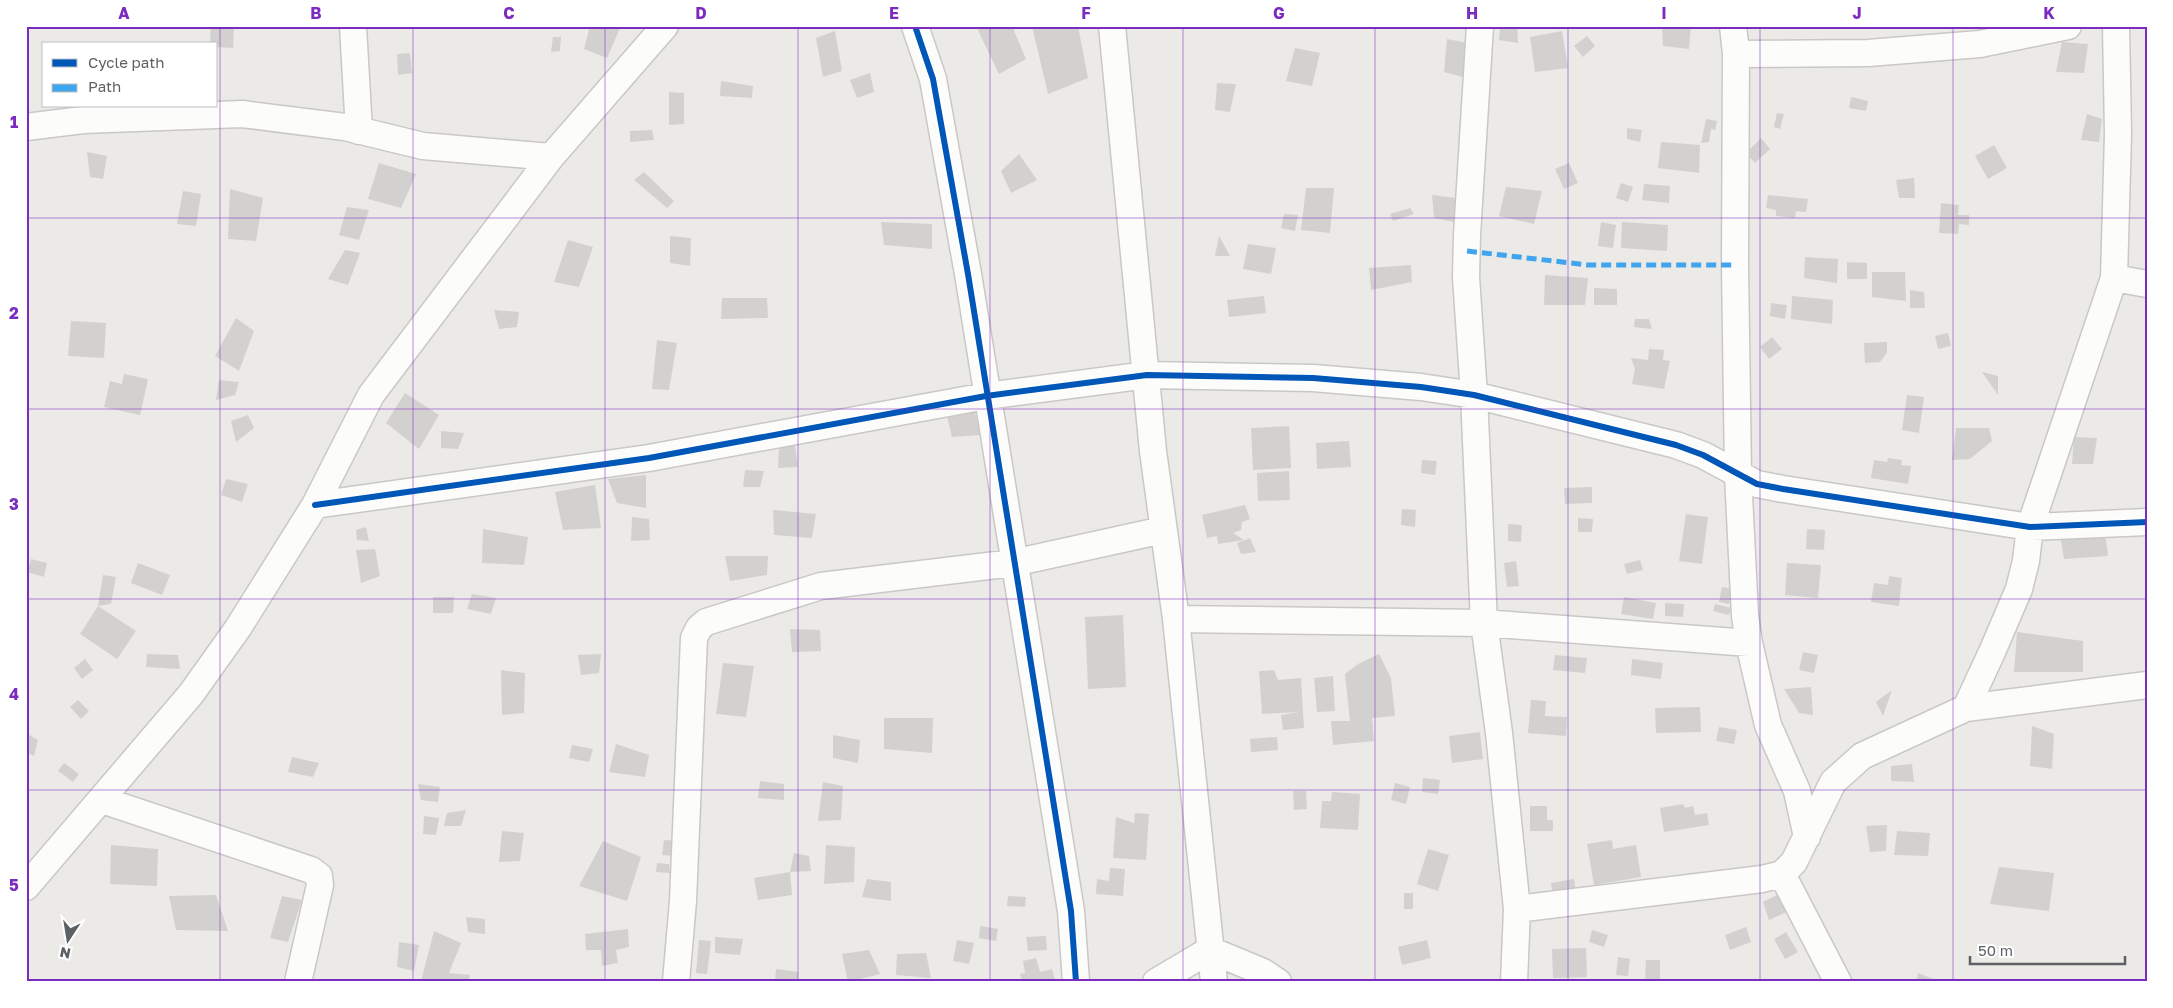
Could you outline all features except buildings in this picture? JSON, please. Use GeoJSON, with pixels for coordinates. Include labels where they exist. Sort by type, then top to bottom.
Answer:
{"type":"FeatureCollection","features":[{"type":"Feature","properties":{"kind":"street"},"geometry":{"type":"LineString","coordinates":[[353,26],[359,131]]}},
{"type":"Feature","properties":{"kind":"street"},"geometry":{"type":"LineString","coordinates":[[26,887],[191,694],[238,628],[316,505],[371,395],[551,157],[665,26]]}},
{"type":"Feature","properties":{"kind":"street"},"geometry":{"type":"LineString","coordinates":[[915,26],[934,79],[968,274],[1013,563],[1071,911],[1076,982]]}},
{"type":"Feature","properties":{"kind":"street"},"geometry":{"type":"LineString","coordinates":[[1112,26],[1153,451],[1176,619],[1214,982]]}},
{"type":"Feature","properties":{"kind":"street"},"geometry":{"type":"LineString","coordinates":[[1480,26],[1466,277],[1474,395],[1484,623],[1499,733],[1516,909],[1514,982]]}},
{"type":"Feature","properties":{"kind":"street"},"geometry":{"type":"LineString","coordinates":[[1733,26],[1736,54],[1735,266],[1738,475],[1745,616],[1749,643],[1768,725],[1797,791],[1807,837]]}},
{"type":"Feature","properties":{"kind":"street"},"geometry":{"type":"LineString","coordinates":[[1736,54],[1868,53],[1980,44],[2068,26]]}},
{"type":"Feature","properties":{"kind":"street"},"geometry":{"type":"LineString","coordinates":[[1966,708],[2019,589],[2026,561],[2030,527],[2114,278],[2118,134],[2116,26]]}},
{"type":"Feature","properties":{"kind":"street"},"geometry":{"type":"LineString","coordinates":[[26,127],[83,120],[242,114],[345,126],[423,146],[551,157]]}},
{"type":"Feature","properties":{"kind":"street"},"geometry":{"type":"LineString","coordinates":[[2114,278],[2147,284]]}},
{"type":"Feature","properties":{"kind":"street"},"geometry":{"type":"LineString","coordinates":[[316,505],[649,458],[986,396],[1147,375],[1313,378],[1420,387],[1474,395],[1676,445],[1703,454],[1757,484],[1783,489],[2030,527],[2147,522]]}},
{"type":"Feature","properties":{"kind":"street"},"geometry":{"type":"LineString","coordinates":[[676,982],[683,901],[694,638],[699,628],[706,622],[821,586],[1013,563],[1163,530]]}},
{"type":"Feature","properties":{"kind":"street"},"geometry":{"type":"LineString","coordinates":[[1176,619],[1484,623],[1749,643]]}},
{"type":"Feature","properties":{"kind":"street"},"geometry":{"type":"LineString","coordinates":[[1516,909],[1762,879],[1782,874],[1794,862],[1833,782],[1848,766],[1862,756],[1966,708],[2147,686]]}},
{"type":"Feature","properties":{"kind":"street"},"geometry":{"type":"LineString","coordinates":[[102,800],[311,870],[319,876],[320,885],[298,982]]}},
{"type":"Feature","properties":{"kind":"street"},"geometry":{"type":"LineString","coordinates":[[1782,874],[1838,982]]}},
{"type":"Feature","properties":{"kind":"street"},"geometry":{"type":"LineString","coordinates":[[1156,982],[1210,950]]}},
{"type":"Feature","properties":{"kind":"street"},"geometry":{"type":"LineString","coordinates":[[1210,950],[1263,972],[1278,982]]}},
{"type":"Feature","properties":{"kind":"marked path"},"geometry":{"type":"LineString","coordinates":[[1467,251],[1588,265],[1735,265]]}},
{"type":"Feature","properties":{"kind":"cycle path"},"geometry":{"type":"LineString","coordinates":[[915,26],[933,79],[968,274],[1071,911],[1076,982]]}},
{"type":"Feature","properties":{"kind":"cycle path"},"geometry":{"type":"LineString","coordinates":[[315,505],[649,458],[986,396],[1147,375],[1313,378],[1421,387],[1474,395],[1676,445],[1703,455],[1757,484],[1783,489],[2030,527],[2147,522]]}}]}
